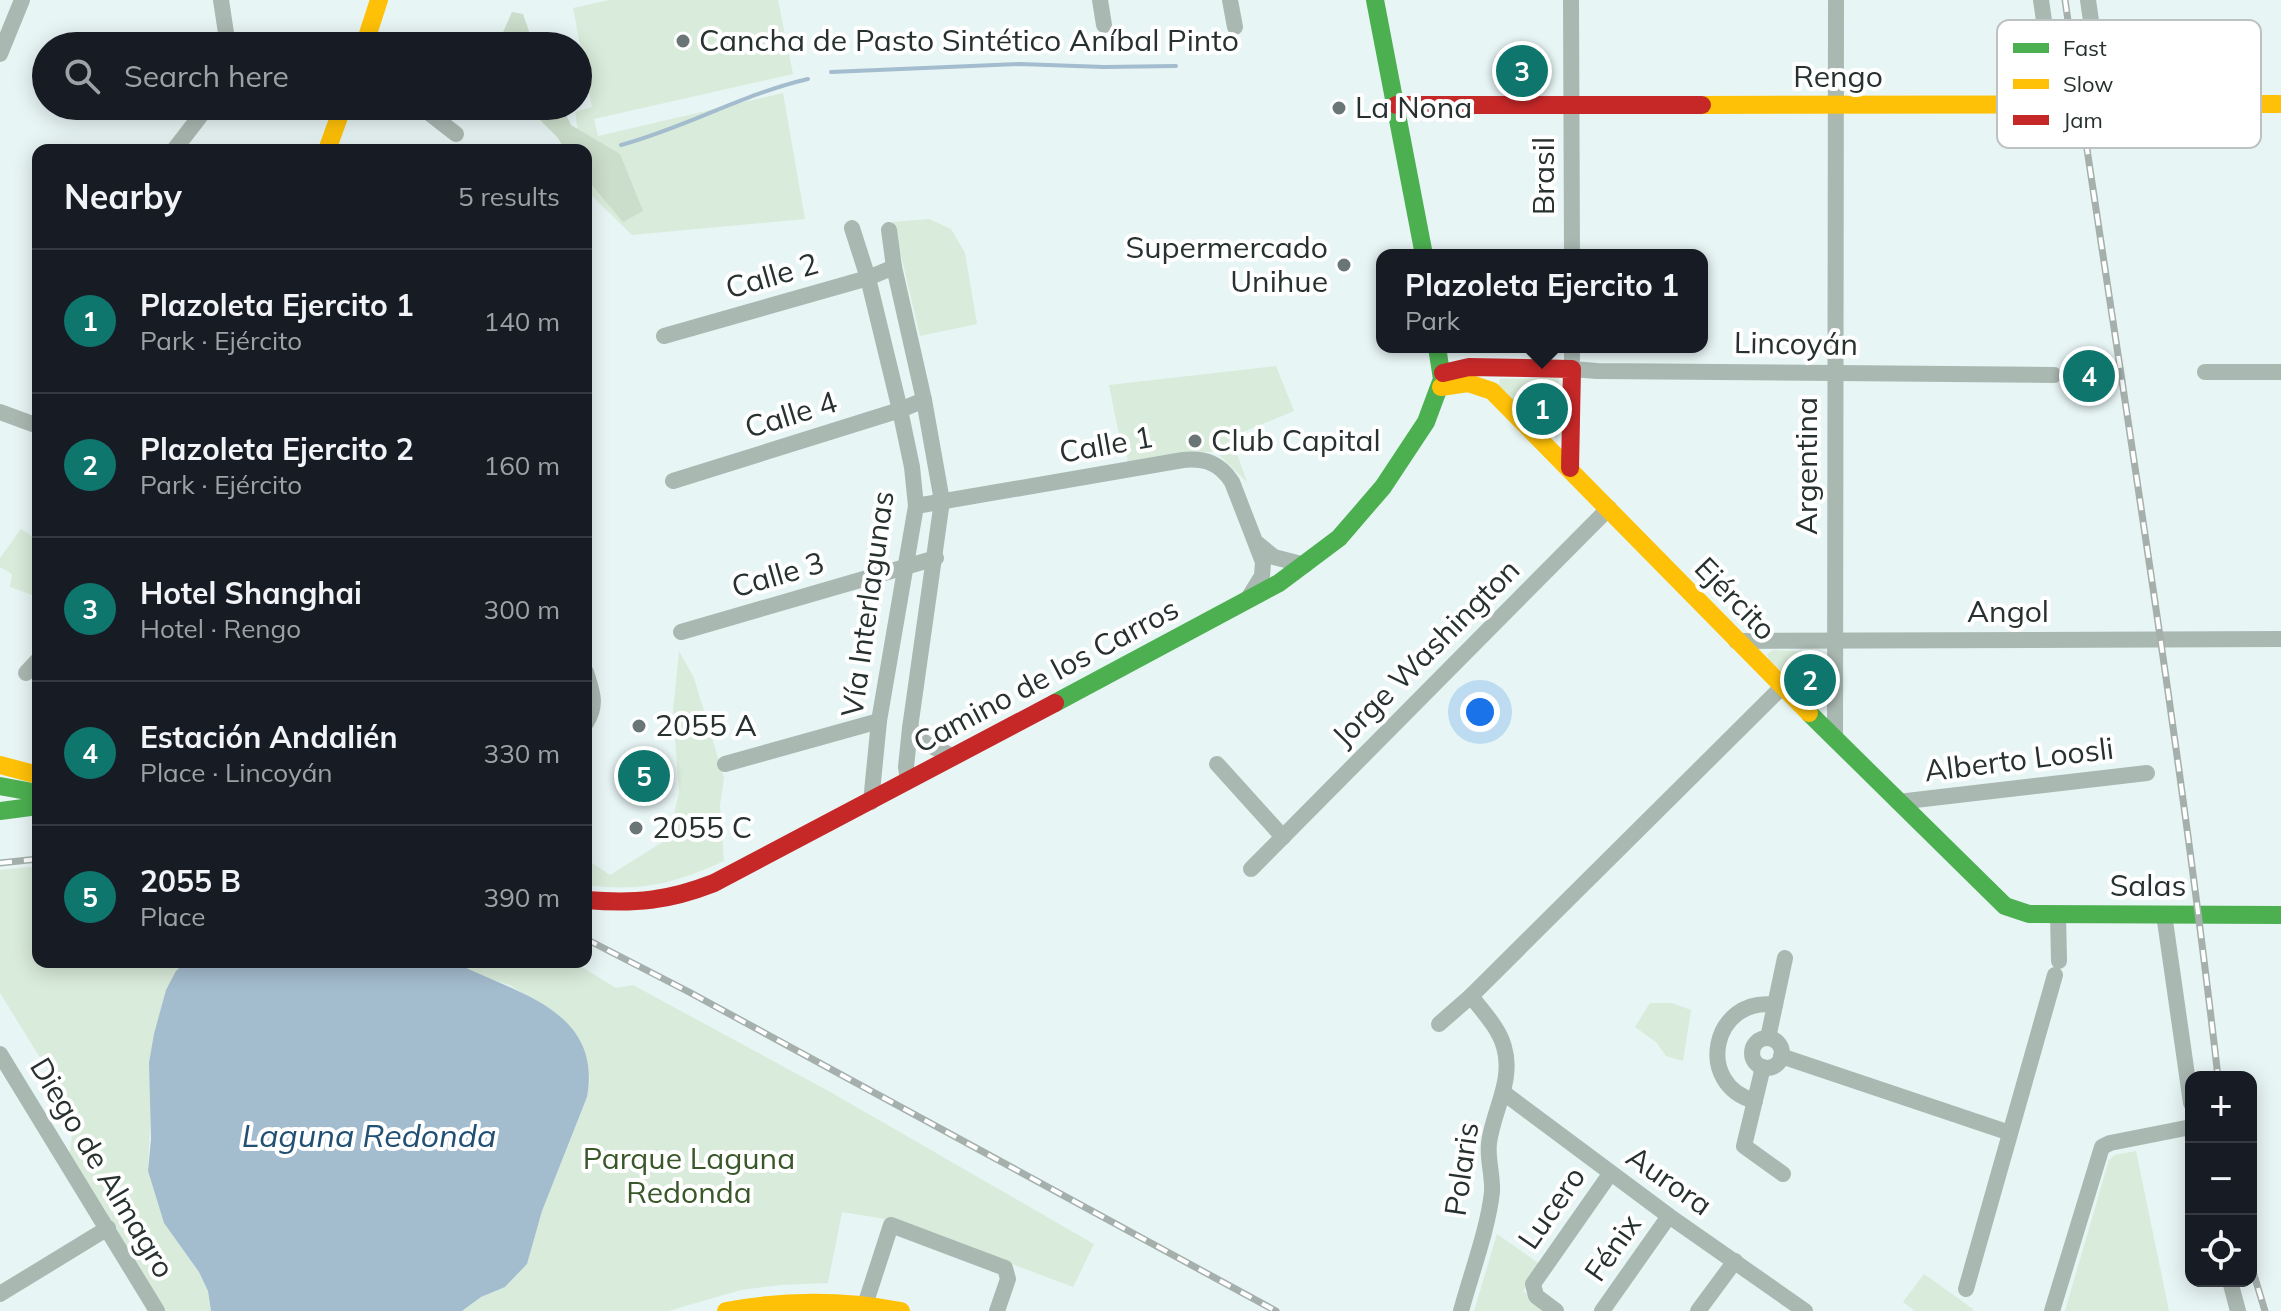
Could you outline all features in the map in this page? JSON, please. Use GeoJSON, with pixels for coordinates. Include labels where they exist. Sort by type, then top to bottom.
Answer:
{"type":"FeatureCollection","features":[{"type":"Feature","properties":{"kind":"main road"},"geometry":{"type":"LineString","coordinates":[[369,32],[379,0]]}},
{"type":"Feature","properties":{"kind":"main road"},"geometry":{"type":"LineString","coordinates":[[1375,0],[1423,249]]}},
{"type":"Feature","properties":{"kind":"main road","name":"Rengo"},"geometry":{"type":"LineString","coordinates":[[1396,105],[1997,104]]}},
{"type":"Feature","properties":{"kind":"main road"},"geometry":{"type":"LineString","coordinates":[[329,144],[338,120]]}},
{"type":"Feature","properties":{"kind":"main road"},"geometry":{"type":"LineString","coordinates":[[1438,353],[1442,380]]}},
{"type":"Feature","properties":{"kind":"main road","name":"Lincoyán"},"geometry":{"type":"LineString","coordinates":[[1442,380],[1469,367],[1572,369]]}},
{"type":"Feature","properties":{"kind":"main road"},"geometry":{"type":"LineString","coordinates":[[1570,468],[1572,369]]}},
{"type":"Feature","properties":{"kind":"main road","name":"Ejército"},"geometry":{"type":"LineString","coordinates":[[1442,380],[1468,383],[1492,391],[1835,740],[1996,900],[2015,911]]}},
{"type":"Feature","properties":{"kind":"main road","name":"Camino de los Carros"},"geometry":{"type":"LineString","coordinates":[[592,901],[650,902],[696,890],[871,802],[1247,600],[1305,565],[1337,540],[1375,496],[1420,431],[1442,380]]}},
{"type":"Feature","properties":{"kind":"main road"},"geometry":{"type":"LineString","coordinates":[[0,763],[32,759]]}},
{"type":"Feature","properties":{"kind":"main road"},"geometry":{"type":"LineString","coordinates":[[0,763],[32,773]]}},
{"type":"Feature","properties":{"kind":"main road"},"geometry":{"type":"LineString","coordinates":[[0,786],[32,792]]}},
{"type":"Feature","properties":{"kind":"main road"},"geometry":{"type":"LineString","coordinates":[[0,811],[32,807]]}},
{"type":"Feature","properties":{"kind":"main road","name":"Salas"},"geometry":{"type":"LineString","coordinates":[[2015,911],[2281,915]]}},
{"type":"Feature","properties":{"kind":"main road"},"geometry":{"type":"LineString","coordinates":[[726,1311],[786,1302],[865,1305],[901,1311]]}},
{"type":"Feature","properties":{"kind":"street"},"geometry":{"type":"LineString","coordinates":[[0,54],[22,0]]}},
{"type":"Feature","properties":{"kind":"street"},"geometry":{"type":"LineString","coordinates":[[221,0],[226,32]]}},
{"type":"Feature","properties":{"kind":"street"},"geometry":{"type":"LineString","coordinates":[[1100,0],[1104,25]]}},
{"type":"Feature","properties":{"kind":"street"},"geometry":{"type":"LineString","coordinates":[[1230,0],[1235,27]]}},
{"type":"Feature","properties":{"kind":"street","name":"Brasil"},"geometry":{"type":"LineString","coordinates":[[1571,0],[1572,249]]}},
{"type":"Feature","properties":{"kind":"street","name":"Argentina"},"geometry":{"type":"LineString","coordinates":[[1835,740],[1836,0]]}},
{"type":"Feature","properties":{"kind":"street"},"geometry":{"type":"LineString","coordinates":[[2041,0],[2044,20]]}},
{"type":"Feature","properties":{"kind":"street"},"geometry":{"type":"LineString","coordinates":[[2088,0],[2091,20]]}},
{"type":"Feature","properties":{"kind":"street"},"geometry":{"type":"LineString","coordinates":[[179,144],[197,120]]}},
{"type":"Feature","properties":{"kind":"street"},"geometry":{"type":"LineString","coordinates":[[438,120],[456,134]]}},
{"type":"Feature","properties":{"kind":"street","name":"Vía Interlagunas"},"geometry":{"type":"LineString","coordinates":[[852,228],[868,278],[900,410],[912,467],[916,506],[879,721],[871,802]]}},
{"type":"Feature","properties":{"kind":"street","name":"Vía Interlagunas"},"geometry":{"type":"LineString","coordinates":[[889,230],[942,501],[910,728],[906,767],[908,781]]}},
{"type":"Feature","properties":{"kind":"street","name":"Calle 2"},"geometry":{"type":"LineString","coordinates":[[664,336],[868,278],[894,267]]}},
{"type":"Feature","properties":{"kind":"street"},"geometry":{"type":"LineString","coordinates":[[1572,353],[1572,369]]}},
{"type":"Feature","properties":{"kind":"street","name":"Lincoyán"},"geometry":{"type":"LineString","coordinates":[[1572,369],[2054,375]]}},
{"type":"Feature","properties":{"kind":"street"},"geometry":{"type":"LineString","coordinates":[[2205,372],[2281,372]]}},
{"type":"Feature","properties":{"kind":"street","name":"Calle 4"},"geometry":{"type":"LineString","coordinates":[[673,481],[924,400]]}},
{"type":"Feature","properties":{"kind":"street"},"geometry":{"type":"LineString","coordinates":[[0,412],[32,424]]}},
{"type":"Feature","properties":{"kind":"street","name":"Calle 1"},"geometry":{"type":"LineString","coordinates":[[916,506],[1183,460],[1205,460],[1226,472],[1257,543],[1263,569],[1247,600]]}},
{"type":"Feature","properties":{"kind":"street","name":"Jorge Washington"},"geometry":{"type":"LineString","coordinates":[[1251,869],[1609,508]]}},
{"type":"Feature","properties":{"kind":"street"},"geometry":{"type":"LineString","coordinates":[[1257,543],[1274,557],[1305,565]]}},
{"type":"Feature","properties":{"kind":"street","name":"Calle 3"},"geometry":{"type":"LineString","coordinates":[[681,632],[936,558]]}},
{"type":"Feature","properties":{"kind":"street","name":"Angol"},"geometry":{"type":"LineString","coordinates":[[1736,641],[2281,639]]}},
{"type":"Feature","properties":{"kind":"street"},"geometry":{"type":"LineString","coordinates":[[26,673],[32,666]]}},
{"type":"Feature","properties":{"kind":"street"},"geometry":{"type":"LineString","coordinates":[[1439,1024],[1471,996],[1782,687]]}},
{"type":"Feature","properties":{"kind":"street"},"geometry":{"type":"LineString","coordinates":[[725,764],[879,721]]}},
{"type":"Feature","properties":{"kind":"street","name":"Vía Interlagunas"},"geometry":{"type":"LineString","coordinates":[[910,728],[925,743],[954,757]]}},
{"type":"Feature","properties":{"kind":"street"},"geometry":{"type":"LineString","coordinates":[[1217,764],[1283,837]]}},
{"type":"Feature","properties":{"kind":"street","name":"Alberto Loosli"},"geometry":{"type":"LineString","coordinates":[[1898,802],[2147,773]]}},
{"type":"Feature","properties":{"kind":"street"},"geometry":{"type":"LineString","coordinates":[[1966,1289],[2057,968],[2058,914]]}},
{"type":"Feature","properties":{"kind":"street"},"geometry":{"type":"LineString","coordinates":[[2164,914],[2186,1071]]}},
{"type":"Feature","properties":{"kind":"street"},"geometry":{"type":"LineString","coordinates":[[1768,1038],[1785,958]]}},
{"type":"Feature","properties":{"kind":"street","name":"Polaris"},"geometry":{"type":"LineString","coordinates":[[1461,1311],[1490,1201],[1489,1144],[1504,1093],[1507,1062],[1497,1031],[1471,996]]}},
{"type":"Feature","properties":{"kind":"street"},"geometry":{"type":"LineString","coordinates":[[1755,1101],[1741,1095],[1727,1083],[1718,1063],[1719,1041],[1729,1021],[1737,1014],[1754,1005],[1775,1005]]}},
{"type":"Feature","properties":{"kind":"street"},"geometry":{"type":"LineString","coordinates":[[1768,1038],[1778,1043],[1781,1056],[1772,1067],[1763,1067],[1754,1061],[1752,1051],[1756,1042],[1768,1038]]}},
{"type":"Feature","properties":{"kind":"street","name":"Diego de Almagro"},"geometry":{"type":"LineString","coordinates":[[0,1054],[157,1311]]}},
{"type":"Feature","properties":{"kind":"street"},"geometry":{"type":"LineString","coordinates":[[1781,1056],[2010,1133]]}},
{"type":"Feature","properties":{"kind":"street"},"geometry":{"type":"LineString","coordinates":[[1763,1067],[1744,1146],[1783,1174]]}},
{"type":"Feature","properties":{"kind":"street","name":"Aurora"},"geometry":{"type":"LineString","coordinates":[[1504,1093],[1797,1309]]}},
{"type":"Feature","properties":{"kind":"street"},"geometry":{"type":"LineString","coordinates":[[2052,1311],[2102,1147],[2185,1128]]}},
{"type":"Feature","properties":{"kind":"street","name":"Lucero"},"geometry":{"type":"LineString","coordinates":[[1556,1311],[1536,1296],[1533,1284],[1610,1174]]}},
{"type":"Feature","properties":{"kind":"street","name":"Fénix"},"geometry":{"type":"LineString","coordinates":[[1602,1311],[1669,1216]]}},
{"type":"Feature","properties":{"kind":"street"},"geometry":{"type":"LineString","coordinates":[[865,1305],[891,1225],[1005,1268],[1008,1279],[997,1311]]}},
{"type":"Feature","properties":{"kind":"street"},"geometry":{"type":"LineString","coordinates":[[0,1294],[108,1228]]}},
{"type":"Feature","properties":{"kind":"street"},"geometry":{"type":"LineString","coordinates":[[1698,1311],[1735,1261]]}},
{"type":"Feature","properties":{"kind":"street"},"geometry":{"type":"LineString","coordinates":[[2232,1287],[2238,1311]]}},
{"type":"Feature","properties":{"kind":"green space"},"geometry":{"type":"Polygon","coordinates":[[[609,0],[778,0],[793,74],[594,119],[598,136],[783,93],[805,219],[632,235],[592,196],[592,144],[580,144],[576,120],[592,120],[592,32],[578,32],[573,8],[609,0]]]}},
{"type":"Feature","properties":{"kind":"green space"},"geometry":{"type":"Polygon","coordinates":[[[512,12],[523,14],[529,32],[503,32],[512,12]]]}},
{"type":"Feature","properties":{"kind":"green space"},"geometry":{"type":"Polygon","coordinates":[[[540,120],[569,120],[571,125],[620,154],[643,211],[623,222],[592,185],[592,144],[561,144],[540,120]]]}},
{"type":"Feature","properties":{"kind":"green space"},"geometry":{"type":"Polygon","coordinates":[[[929,219],[951,229],[965,253],[977,324],[920,336],[893,222],[929,219]]]}},
{"type":"Feature","properties":{"kind":"green space"},"geometry":{"type":"Polygon","coordinates":[[[1276,366],[1294,411],[1231,437],[1247,482],[1216,452],[1187,452],[1128,466],[1126,444],[1121,445],[1109,385],[1276,366]]]}},
{"type":"Feature","properties":{"kind":"green space"},"geometry":{"type":"Polygon","coordinates":[[[1559,378],[1562,432],[1557,438],[1550,435],[1499,386],[1500,379],[1559,378]]]}},
{"type":"Feature","properties":{"kind":"green space"},"geometry":{"type":"Polygon","coordinates":[[[21,529],[32,536],[32,595],[10,587],[12,574],[0,567],[0,558],[21,529]]]}},
{"type":"Feature","properties":{"kind":"green space"},"geometry":{"type":"Polygon","coordinates":[[[1773,650],[1822,652],[1828,658],[1827,700],[1820,704],[1769,660],[1767,654],[1773,650]]]}},
{"type":"Feature","properties":{"kind":"green space"},"geometry":{"type":"Polygon","coordinates":[[[679,651],[694,678],[724,778],[720,805],[724,861],[673,881],[640,887],[592,886],[592,863],[610,875],[669,838],[679,792],[673,711],[679,651]]]}},
{"type":"Feature","properties":{"kind":"green space"},"geometry":{"type":"Polygon","coordinates":[[[32,867],[32,968],[179,968],[154,1034],[148,1171],[164,1223],[199,1272],[208,1291],[211,1311],[156,1311],[68,1166],[75,1114],[0,993],[0,870],[32,867]]]}},
{"type":"Feature","properties":{"kind":"green space","name":"Parque Laguna Redonda"},"geometry":{"type":"Polygon","coordinates":[[[466,968],[584,968],[616,988],[633,985],[832,1093],[1094,1244],[1073,1287],[898,1221],[842,1212],[828,1283],[741,1290],[668,1311],[462,1311],[481,1297],[505,1287],[527,1264],[542,1211],[587,1097],[590,1077],[533,1000],[510,985],[466,968]]]}},
{"type":"Feature","properties":{"kind":"green space"},"geometry":{"type":"Polygon","coordinates":[[[1650,1003],[1672,1003],[1691,1010],[1683,1061],[1666,1056],[1656,1042],[1635,1027],[1650,1003]]]}},
{"type":"Feature","properties":{"kind":"green space"},"geometry":{"type":"Polygon","coordinates":[[[2136,1151],[2169,1311],[2065,1311],[2109,1160],[2115,1155],[2136,1151]]]}},
{"type":"Feature","properties":{"kind":"green space"},"geometry":{"type":"Polygon","coordinates":[[[1497,1234],[1541,1265],[1523,1291],[1549,1311],[1474,1311],[1497,1234]]]}},
{"type":"Feature","properties":{"kind":"green space"},"geometry":{"type":"Polygon","coordinates":[[[1924,1274],[1972,1311],[1915,1311],[1903,1302],[1924,1274]]]}},
{"type":"Feature","properties":{"kind":"water","name":"Laguna Redonda"},"geometry":{"type":"Polygon","coordinates":[[[179,968],[467,968],[549,1008],[568,1024],[581,1043],[588,1067],[587,1097],[542,1211],[527,1264],[505,1287],[481,1297],[462,1311],[211,1311],[208,1291],[199,1272],[164,1223],[148,1171],[151,1139],[149,1063],[166,990],[179,968]]]}},
{"type":"Feature","properties":{"kind":"waterway"},"geometry":{"type":"LineString","coordinates":[[831,72],[1020,64],[1176,66]]}},
{"type":"Feature","properties":{"kind":"waterway"},"geometry":{"type":"LineString","coordinates":[[621,145],[668,130],[760,93],[808,79]]}},
{"type":"Feature","properties":{"kind":"railway"},"geometry":{"type":"LineString","coordinates":[[2065,0],[2068,20]]}},
{"type":"Feature","properties":{"kind":"railway"},"geometry":{"type":"LineString","coordinates":[[2087,148],[2165,673],[2217,1071]]}},
{"type":"Feature","properties":{"kind":"railway"},"geometry":{"type":"LineString","coordinates":[[0,863],[32,860]]}},
{"type":"Feature","properties":{"kind":"railway"},"geometry":{"type":"LineString","coordinates":[[592,942],[1276,1311]]}},
{"type":"Feature","properties":{"kind":"railway"},"geometry":{"type":"LineString","coordinates":[[2257,1285],[2265,1311]]}},
{"type":"Feature","properties":{"kind":"traffic: fast"},"geometry":{"type":"LineString","coordinates":[[1375,0],[1423,249]]}},
{"type":"Feature","properties":{"kind":"traffic: fast"},"geometry":{"type":"LineString","coordinates":[[1055,703],[1279,583],[1339,538],[1383,487],[1426,422],[1442,379],[1438,353]]}},
{"type":"Feature","properties":{"kind":"traffic: fast"},"geometry":{"type":"LineString","coordinates":[[1809,713],[2005,906],[2029,914],[2281,915]]}},
{"type":"Feature","properties":{"kind":"traffic: fast"},"geometry":{"type":"LineString","coordinates":[[0,786],[32,792]]}},
{"type":"Feature","properties":{"kind":"traffic: fast"},"geometry":{"type":"LineString","coordinates":[[0,811],[32,807]]}},
{"type":"Feature","properties":{"kind":"traffic: slow"},"geometry":{"type":"LineString","coordinates":[[369,32],[379,0]]}},
{"type":"Feature","properties":{"kind":"traffic: slow"},"geometry":{"type":"LineString","coordinates":[[1702,105],[1997,104]]}},
{"type":"Feature","properties":{"kind":"traffic: slow"},"geometry":{"type":"LineString","coordinates":[[2261,104],[2281,104]]}},
{"type":"Feature","properties":{"kind":"traffic: slow"},"geometry":{"type":"LineString","coordinates":[[329,144],[338,120]]}},
{"type":"Feature","properties":{"kind":"traffic: slow"},"geometry":{"type":"LineString","coordinates":[[1441,387],[1468,383],[1492,391],[1809,713]]}},
{"type":"Feature","properties":{"kind":"traffic: slow"},"geometry":{"type":"LineString","coordinates":[[0,765],[32,773]]}},
{"type":"Feature","properties":{"kind":"traffic: slow"},"geometry":{"type":"LineString","coordinates":[[726,1311],[814,1303],[901,1311]]}},
{"type":"Feature","properties":{"kind":"traffic: jam"},"geometry":{"type":"LineString","coordinates":[[1396,105],[1702,105]]}},
{"type":"Feature","properties":{"kind":"traffic: jam"},"geometry":{"type":"LineString","coordinates":[[1443,373],[1469,367],[1572,369],[1570,468]]}},
{"type":"Feature","properties":{"kind":"traffic: jam"},"geometry":{"type":"LineString","coordinates":[[592,900],[651,900],[714,883],[1055,703]]}},
{"type":"Feature","properties":{"kind":"place","name":"Cancha de Pasto Sintético Aníbal Pinto"},"geometry":{"type":"Point","coordinates":[683,41]}},
{"type":"Feature","properties":{"kind":"place","name":"Hotel Shanghai"},"geometry":{"type":"Point","coordinates":[1522,71]}},
{"type":"Feature","properties":{"kind":"place","name":"La Nona"},"geometry":{"type":"Point","coordinates":[1339,108]}},
{"type":"Feature","properties":{"kind":"place","name":"Supermercado Unihue"},"geometry":{"type":"Point","coordinates":[1344,265]}},
{"type":"Feature","properties":{"kind":"place","name":"Estación Andalién"},"geometry":{"type":"Point","coordinates":[2089,376]}},
{"type":"Feature","properties":{"kind":"place","name":"Plazoleta Ejercito 1"},"geometry":{"type":"Point","coordinates":[1542,409]}},
{"type":"Feature","properties":{"kind":"place","name":"Club Capital"},"geometry":{"type":"Point","coordinates":[1195,441]}},
{"type":"Feature","properties":{"kind":"place","name":"Plazoleta Ejercito 2"},"geometry":{"type":"Point","coordinates":[1810,680]}},
{"type":"Feature","properties":{"kind":"place","name":"2055 A"},"geometry":{"type":"Point","coordinates":[639,726]}},
{"type":"Feature","properties":{"kind":"place","name":"2055 B"},"geometry":{"type":"Point","coordinates":[644,776]}},
{"type":"Feature","properties":{"kind":"place","name":"2055 C"},"geometry":{"type":"Point","coordinates":[636,828]}}]}
